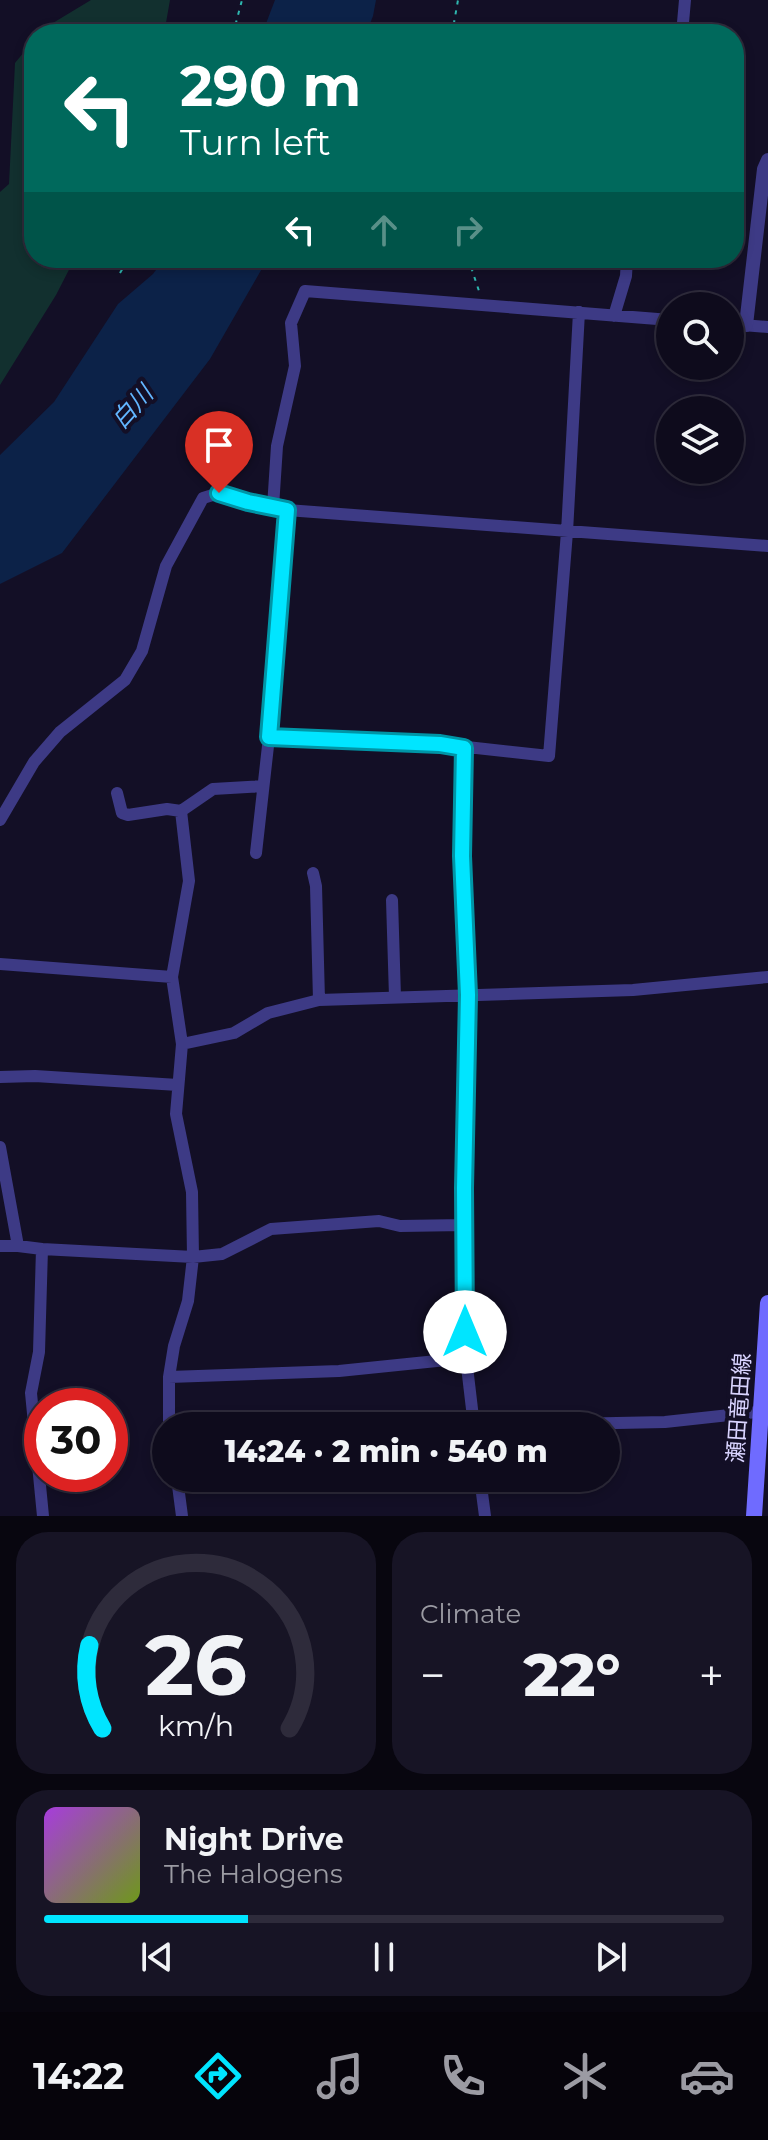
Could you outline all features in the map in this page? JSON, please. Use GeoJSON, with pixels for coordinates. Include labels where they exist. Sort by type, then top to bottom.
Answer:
{"type":"FeatureCollection","features":[{"type":"Feature","properties":{"kind":"main road","name":"瀬田竜田線"},"geometry":{"type":"LineString","coordinates":[[754,1516],[764,1412],[768,1303]]}},
{"type":"Feature","properties":{"kind":"street"},"geometry":{"type":"LineString","coordinates":[[683,24],[685,0]]}},
{"type":"Feature","properties":{"kind":"street"},"geometry":{"type":"LineString","coordinates":[[768,160],[764,169],[746,325],[768,327]]}},
{"type":"Feature","properties":{"kind":"street"},"geometry":{"type":"LineString","coordinates":[[614,316],[626,268]]}},
{"type":"Feature","properties":{"kind":"street"},"geometry":{"type":"LineString","coordinates":[[273,507],[277,446],[295,366],[291,323],[305,291],[656,319]]}},
{"type":"Feature","properties":{"kind":"street"},"geometry":{"type":"LineString","coordinates":[[269,737],[440,744],[549,756],[567,532],[579,312]]}},
{"type":"Feature","properties":{"kind":"street"},"geometry":{"type":"LineString","coordinates":[[0,820],[34,762],[60,732],[125,680],[142,651],[166,566],[203,498],[219,493],[287,510],[768,546]]}},
{"type":"Feature","properties":{"kind":"street"},"geometry":{"type":"LineString","coordinates":[[256,853],[269,737],[287,510]]}},
{"type":"Feature","properties":{"kind":"street"},"geometry":{"type":"LineString","coordinates":[[464,748],[462,856],[468,995],[464,1225],[466,1358],[474,1426],[665,1422],[764,1412]]}},
{"type":"Feature","properties":{"kind":"street"},"geometry":{"type":"LineString","coordinates":[[117,793],[122,813],[128,815],[167,809],[181,811],[213,789],[263,786]]}},
{"type":"Feature","properties":{"kind":"street"},"geometry":{"type":"LineString","coordinates":[[169,1412],[169,1377],[174,1346],[188,1301],[193,1257],[192,1192],[176,1114],[182,1044],[172,977],[189,881],[181,811]]}},
{"type":"Feature","properties":{"kind":"street"},"geometry":{"type":"LineString","coordinates":[[313,873],[319,1000]]}},
{"type":"Feature","properties":{"kind":"street"},"geometry":{"type":"LineString","coordinates":[[392,900],[395,997]]}},
{"type":"Feature","properties":{"kind":"street"},"geometry":{"type":"LineString","coordinates":[[0,964],[172,977]]}},
{"type":"Feature","properties":{"kind":"street"},"geometry":{"type":"LineString","coordinates":[[182,1044],[234,1033],[268,1013],[319,1000],[633,990],[768,977]]}},
{"type":"Feature","properties":{"kind":"street"},"geometry":{"type":"LineString","coordinates":[[0,1077],[35,1076],[178,1085]]}},
{"type":"Feature","properties":{"kind":"street"},"geometry":{"type":"LineString","coordinates":[[0,1147],[18,1246]]}},
{"type":"Feature","properties":{"kind":"street"},"geometry":{"type":"LineString","coordinates":[[0,1246],[193,1257],[222,1254],[271,1229],[379,1221],[400,1226],[464,1225]]}},
{"type":"Feature","properties":{"kind":"street"},"geometry":{"type":"LineString","coordinates":[[42,1249],[39,1352],[31,1393],[43,1516]]}},
{"type":"Feature","properties":{"kind":"street"},"geometry":{"type":"LineString","coordinates":[[169,1377],[339,1371],[466,1358]]}},
{"type":"Feature","properties":{"kind":"street"},"geometry":{"type":"LineString","coordinates":[[179,1492],[182,1516]]}},
{"type":"Feature","properties":{"kind":"street"},"geometry":{"type":"LineString","coordinates":[[482,1492],[485,1516]]}},
{"type":"Feature","properties":{"kind":"path"},"geometry":{"type":"LineString","coordinates":[[236,24],[242,0]]}},
{"type":"Feature","properties":{"kind":"path"},"geometry":{"type":"LineString","coordinates":[[454,24],[458,0]]}},
{"type":"Feature","properties":{"kind":"path"},"geometry":{"type":"LineString","coordinates":[[120,273],[123,268]]}},
{"type":"Feature","properties":{"kind":"path"},"geometry":{"type":"LineString","coordinates":[[471,268],[483,304]]}},
{"type":"Feature","properties":{"kind":"green space"},"geometry":{"type":"Polygon","coordinates":[[[91,0],[170,0],[166,24],[51,24],[91,0]]]}},
{"type":"Feature","properties":{"kind":"green space"},"geometry":{"type":"Polygon","coordinates":[[[24,52],[24,268],[70,268],[0,385],[0,192],[9,184],[15,63],[24,52]]]}},
{"type":"Feature","properties":{"kind":"water"},"geometry":{"type":"Polygon","coordinates":[[[275,0],[376,0],[370,24],[266,24],[275,0]]]}},
{"type":"Feature","properties":{"kind":"water","name":"白川"},"geometry":{"type":"Polygon","coordinates":[[[158,268],[262,268],[210,359],[62,553],[0,584],[0,455],[54,402],[118,304],[158,268]]]}},
{"type":"Feature","properties":{"kind":"route"},"geometry":{"type":"LineString","coordinates":[[219,493],[287,510],[269,737],[440,744],[464,748],[462,856],[468,995],[465,1332]]}}]}
